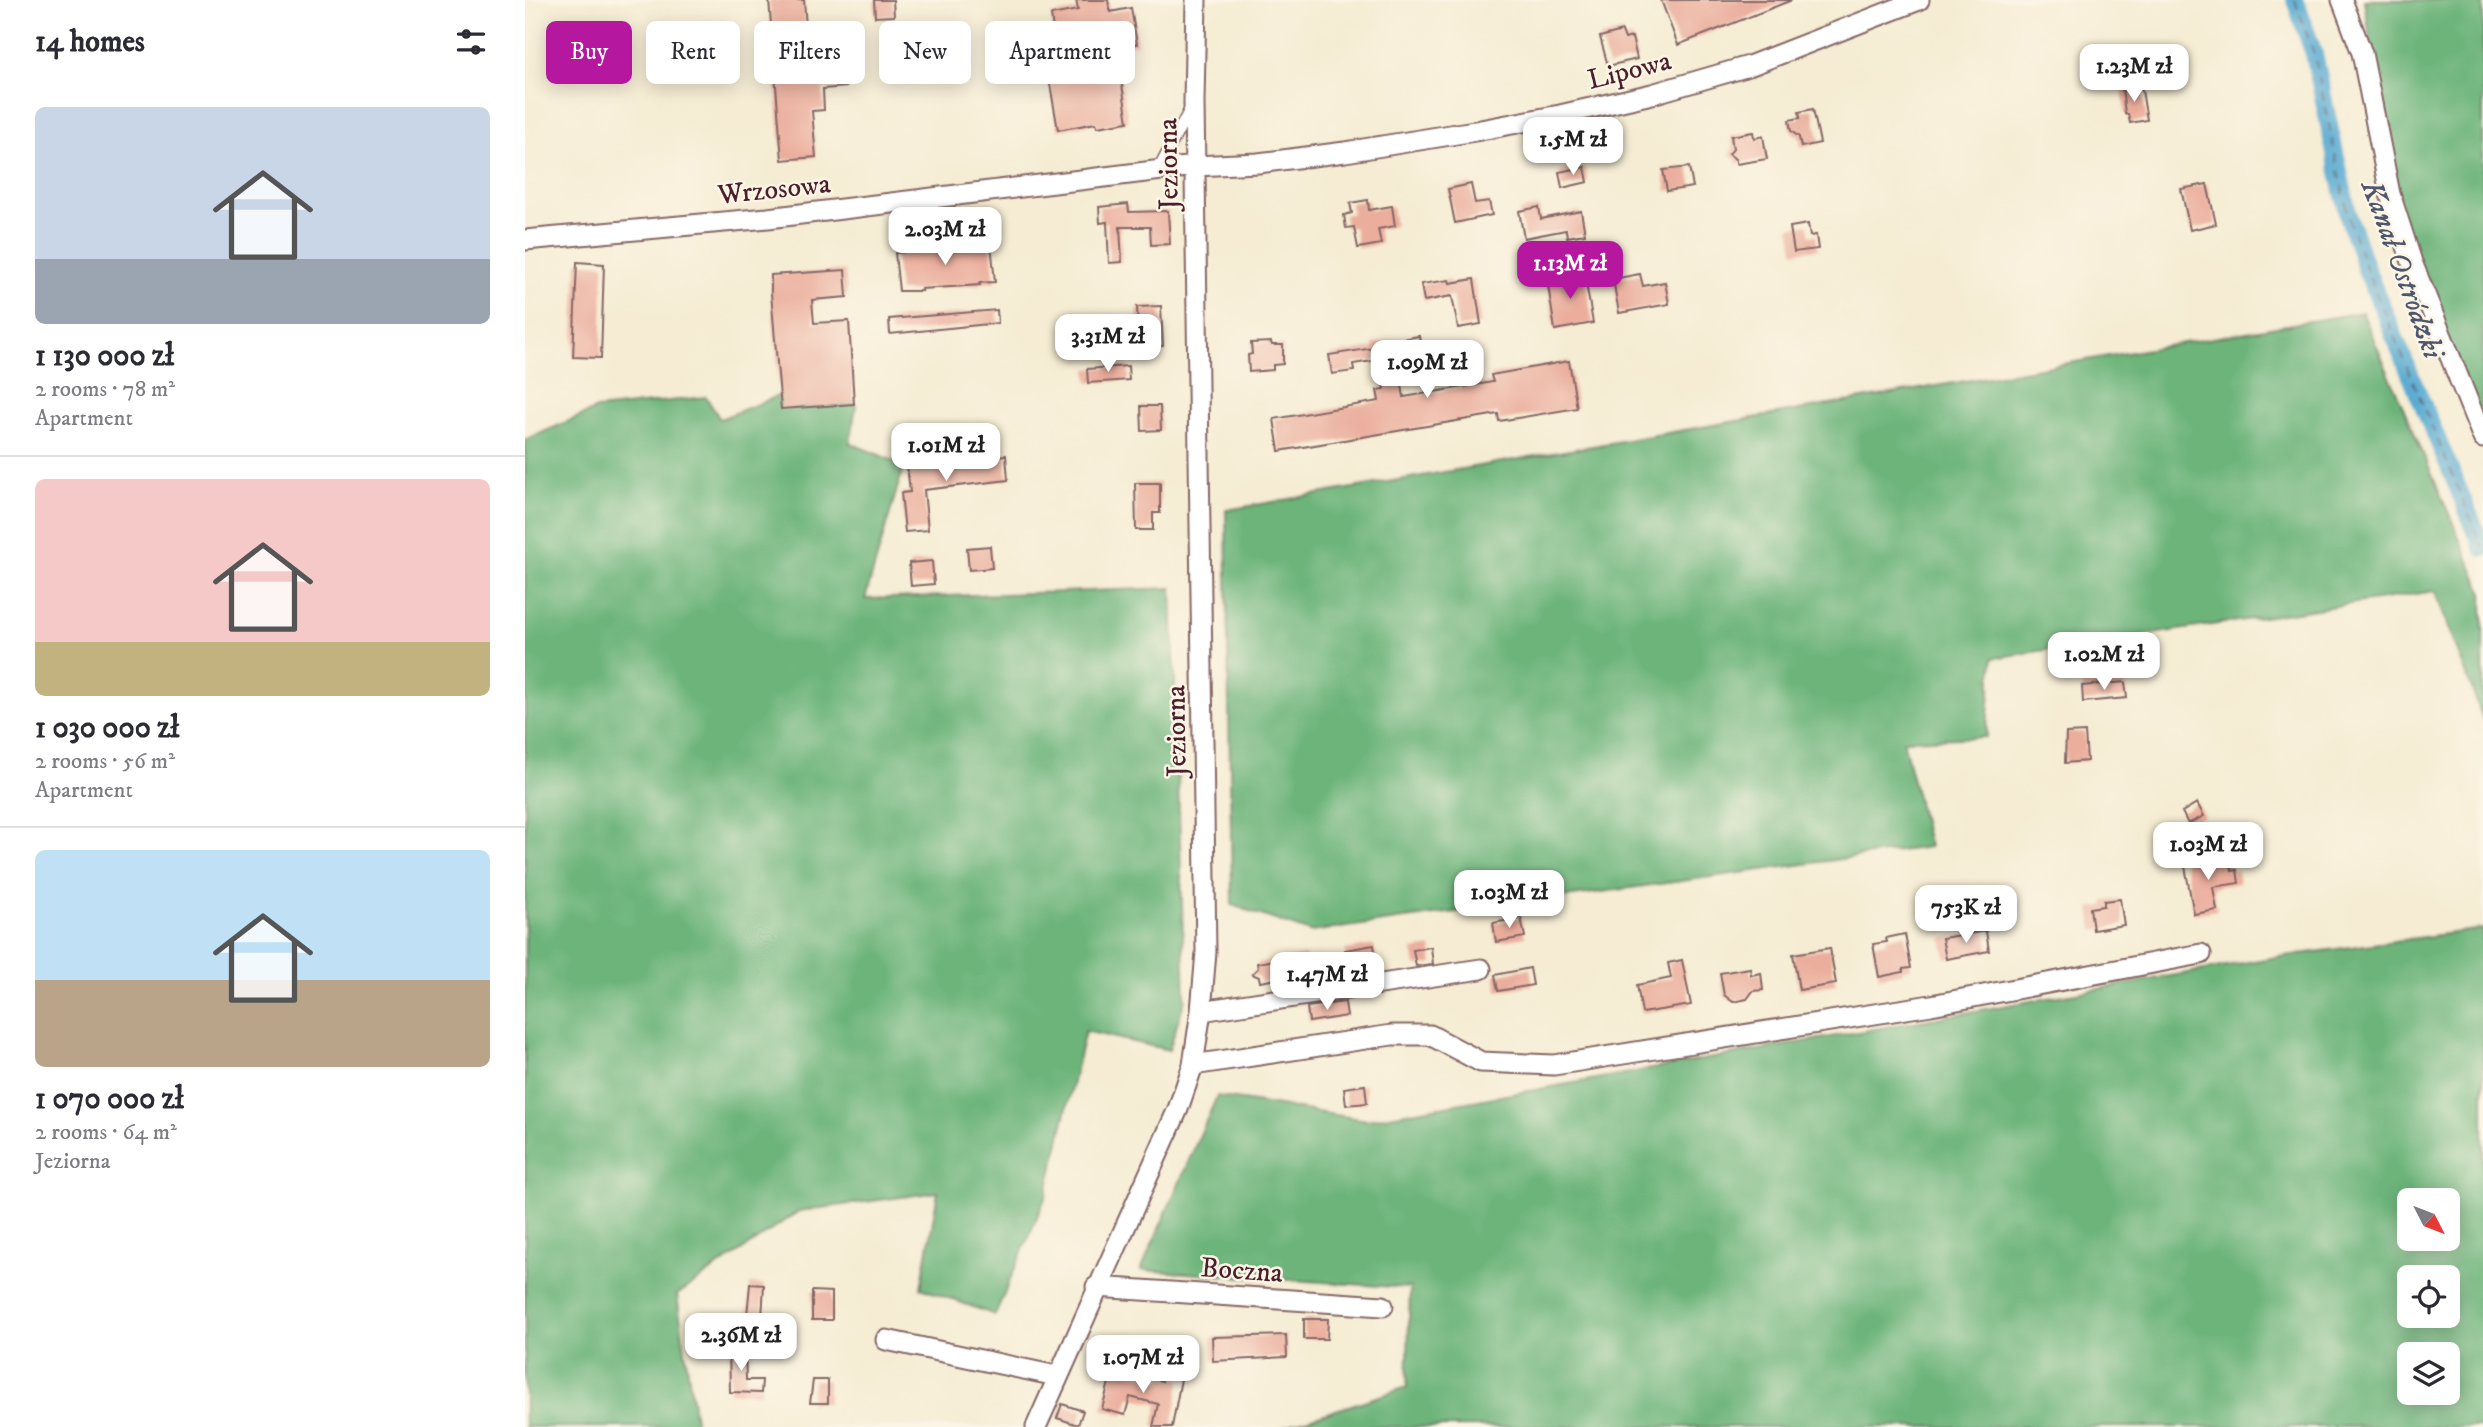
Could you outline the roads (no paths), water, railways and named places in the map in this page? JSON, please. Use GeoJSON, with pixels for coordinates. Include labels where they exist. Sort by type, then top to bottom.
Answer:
{"type":"FeatureCollection","features":[{"type":"Feature","properties":{"kind":"street","name":"Jeziorna"},"geometry":{"type":"LineString","coordinates":[[1036,1427],[1096,1287],[1178,1109],[1193,1065],[1201,1011],[1206,952],[1194,102],[1196,0]]}},
{"type":"Feature","properties":{"kind":"street","name":"Lipowa"},"geometry":{"type":"LineString","coordinates":[[1195,166],[1258,163],[1345,152],[1560,115],[1651,94],[1749,66],[1919,0]]}},
{"type":"Feature","properties":{"kind":"street"},"geometry":{"type":"LineString","coordinates":[[2342,0],[2362,53],[2390,194],[2412,262],[2483,438]]}},
{"type":"Feature","properties":{"kind":"street","name":"Wrzosowa"},"geometry":{"type":"LineString","coordinates":[[525,240],[768,218],[1195,166]]}},
{"type":"Feature","properties":{"kind":"street"},"geometry":{"type":"LineString","coordinates":[[1193,1065],[1392,1035],[1430,1035],[1481,1062],[1554,1065],[1931,1005],[2201,954]]}},
{"type":"Feature","properties":{"kind":"street"},"geometry":{"type":"LineString","coordinates":[[1201,1011],[1481,969]]}},
{"type":"Feature","properties":{"kind":"street","name":"Boczna"},"geometry":{"type":"LineString","coordinates":[[1096,1287],[1383,1306]]}},
{"type":"Feature","properties":{"kind":"street"},"geometry":{"type":"LineString","coordinates":[[886,1340],[1057,1376]]}},
{"type":"Feature","properties":{"kind":"lane"},"geometry":{"type":"LineString","coordinates":[[1158,170],[1194,102]]}},
{"type":"Feature","properties":{"kind":"waterway","name":"Kanał Ostródzki"},"geometry":{"type":"LineString","coordinates":[[2295,0],[2314,54],[2349,219],[2366,269],[2483,548]]}}]}
